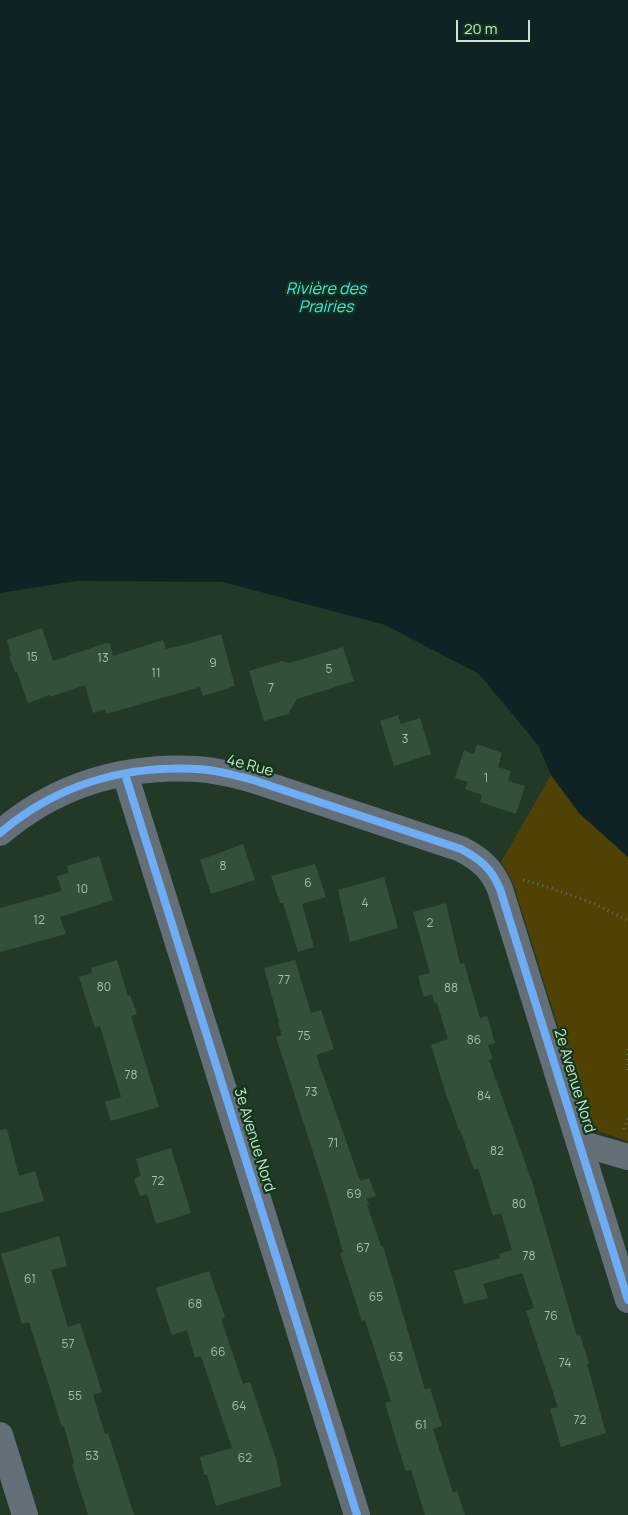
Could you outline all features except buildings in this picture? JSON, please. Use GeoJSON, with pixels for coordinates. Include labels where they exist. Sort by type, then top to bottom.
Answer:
{"type":"FeatureCollection","features":[{"type":"Feature","properties":{"kind":"street","name":"4e Rue"},"geometry":{"type":"LineString","coordinates":[[0,833],[18,818],[52,797],[83,783],[104,777],[152,770],[199,769],[224,772],[253,780],[462,849],[483,862],[491,871]]}},
{"type":"Feature","properties":{"kind":"street","name":"3e Avenue Nord"},"geometry":{"type":"LineString","coordinates":[[125,774],[357,1515]]}},
{"type":"Feature","properties":{"kind":"street","name":"2e Avenue Nord"},"geometry":{"type":"LineString","coordinates":[[491,871],[500,889],[628,1300]]}},
{"type":"Feature","properties":{"kind":"street"},"geometry":{"type":"LineString","coordinates":[[579,1143],[628,1157]]}},
{"type":"Feature","properties":{"kind":"street"},"geometry":{"type":"LineString","coordinates":[[0,1435],[25,1515]]}},
{"type":"Feature","properties":{"kind":"path"},"geometry":{"type":"LineString","coordinates":[[491,871],[578,897],[610,910],[628,921]]}},
{"type":"Feature","properties":{"kind":"path"},"geometry":{"type":"LineString","coordinates":[[628,1049],[628,1071]]}},
{"type":"Feature","properties":{"kind":"shaded area"},"geometry":{"type":"Polygon","coordinates":[[[551,775],[579,813],[628,857],[628,1141],[597,1131],[588,1122],[513,883],[501,862],[551,775]]]}},
{"type":"Feature","properties":{"kind":"water","name":"Rivière des Prairies"},"geometry":{"type":"Polygon","coordinates":[[[0,0],[628,0],[628,857],[579,813],[551,775],[538,745],[479,674],[385,625],[223,582],[77,581],[0,593],[0,0]]]}},
{"type":"Feature","properties":{"kind":"cycle path"},"geometry":{"type":"LineString","coordinates":[[0,833],[44,802],[92,781],[143,771],[197,769],[253,780],[461,849],[480,861],[489,870],[500,889],[628,1300]]}},
{"type":"Feature","properties":{"kind":"cycle path"},"geometry":{"type":"LineString","coordinates":[[125,774],[357,1515]]}}]}
